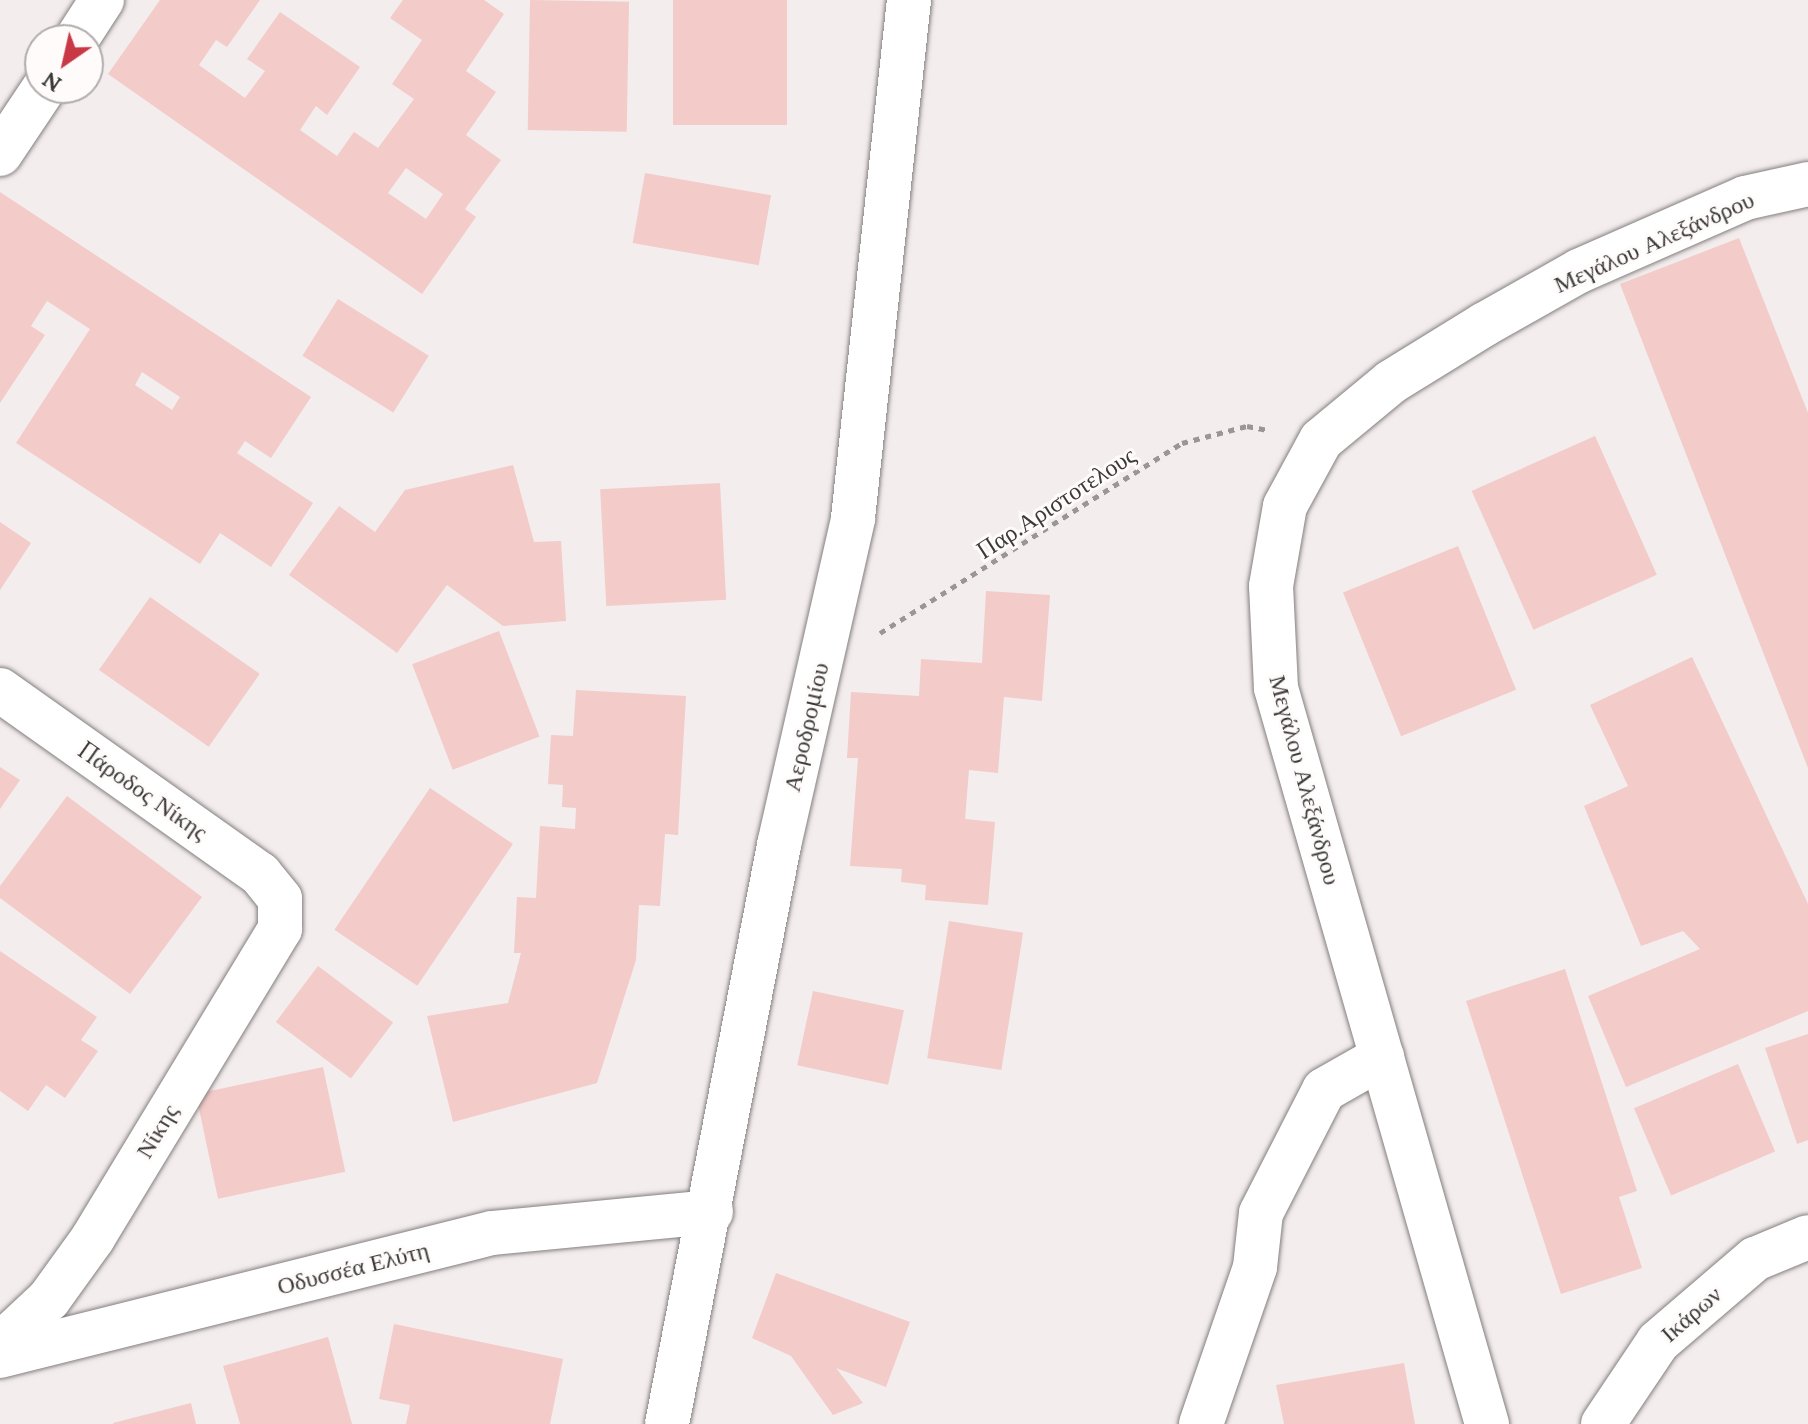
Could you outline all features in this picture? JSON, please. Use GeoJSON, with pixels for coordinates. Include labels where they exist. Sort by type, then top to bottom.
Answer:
{"type":"FeatureCollection","features":[{"type":"Feature","properties":{"kind":"street"},"geometry":{"type":"LineString","coordinates":[[86,24],[102,0]]}},
{"type":"Feature","properties":{"kind":"street","name":"Αεροδρομίου"},"geometry":{"type":"LineString","coordinates":[[667,1424],[822,654],[853,518],[901,8]]}},
{"type":"Feature","properties":{"kind":"street"},"geometry":{"type":"LineString","coordinates":[[0,154],[33,104]]}},
{"type":"Feature","properties":{"kind":"street","name":"Μεγάλου Αλεξάνδρου"},"geometry":{"type":"LineString","coordinates":[[1487,1424],[1276,688],[1271,586],[1285,506],[1321,440],[1391,382],[1579,271],[1745,198],[1808,184]]}},
{"type":"Feature","properties":{"kind":"street","name":"Πάροδος Νίκης"},"geometry":{"type":"LineString","coordinates":[[0,690],[260,874],[280,899]]}},
{"type":"Feature","properties":{"kind":"street","name":"Νίκης"},"geometry":{"type":"LineString","coordinates":[[0,1345],[49,1299],[93,1238],[280,929],[280,899]]}},
{"type":"Feature","properties":{"kind":"street"},"geometry":{"type":"LineString","coordinates":[[1201,1424],[1255,1267],[1261,1213],[1324,1090],[1382,1057]]}},
{"type":"Feature","properties":{"kind":"street","name":"Οδυσσέα Ελύτη"},"geometry":{"type":"LineString","coordinates":[[0,1356],[492,1233],[711,1212]]}},
{"type":"Feature","properties":{"kind":"street","name":"Ικάρων"},"geometry":{"type":"LineString","coordinates":[[1603,1424],[1658,1342],[1755,1259],[1808,1237]]}},
{"type":"Feature","properties":{"kind":"path","name":"Παρ.Αριστοτελους"},"geometry":{"type":"LineString","coordinates":[[822,654],[900,625],[1182,443],[1247,426],[1321,440]]}},
{"type":"Feature","properties":{"kind":"building"},"geometry":{"type":"Polygon","coordinates":[[[160,0],[260,0],[227,47],[216,40],[199,65],[245,98],[265,71],[247,59],[280,12],[360,67],[327,115],[316,106],[300,130],[337,156],[354,132],[378,148],[414,99],[392,84],[422,40],[390,18],[403,0],[484,0],[504,14],[466,71],[496,92],[466,135],[501,160],[465,209],[476,217],[422,294],[108,74],[160,0]],[[406,168],[388,193],[426,219],[443,194],[406,168]]]}},
{"type":"Feature","properties":{"kind":"building"},"geometry":{"type":"Polygon","coordinates":[[[530,0],[629,2],[627,132],[528,130],[530,0]]]}},
{"type":"Feature","properties":{"kind":"building"},"geometry":{"type":"Polygon","coordinates":[[[673,0],[787,0],[787,125],[673,125],[673,0]]]}},
{"type":"Feature","properties":{"kind":"building"},"geometry":{"type":"Polygon","coordinates":[[[645,173],[771,195],[759,265],[633,243],[645,173]]]}},
{"type":"Feature","properties":{"kind":"building"},"geometry":{"type":"Polygon","coordinates":[[[0,192],[311,397],[271,458],[245,441],[237,453],[313,503],[271,567],[220,533],[200,564],[16,443],[90,329],[47,301],[31,326],[45,335],[0,403],[0,192]],[[142,372],[135,385],[172,410],[180,397],[142,372]]]}},
{"type":"Feature","properties":{"kind":"building"},"geometry":{"type":"Polygon","coordinates":[[[1739,238],[1808,413],[1808,768],[1620,284],[1739,238]]]}},
{"type":"Feature","properties":{"kind":"building"},"geometry":{"type":"Polygon","coordinates":[[[338,299],[429,356],[393,413],[302,356],[338,299]]]}},
{"type":"Feature","properties":{"kind":"building"},"geometry":{"type":"Polygon","coordinates":[[[1595,436],[1657,575],[1533,630],[1472,491],[1595,436]]]}},
{"type":"Feature","properties":{"kind":"building"},"geometry":{"type":"Polygon","coordinates":[[[513,465],[534,542],[561,541],[566,621],[503,626],[447,585],[397,653],[289,575],[339,506],[375,532],[405,490],[513,465]]]}},
{"type":"Feature","properties":{"kind":"building"},"geometry":{"type":"Polygon","coordinates":[[[720,483],[726,600],[606,606],[600,489],[720,483]]]}},
{"type":"Feature","properties":{"kind":"building"},"geometry":{"type":"Polygon","coordinates":[[[0,522],[31,543],[0,590],[0,522]]]}},
{"type":"Feature","properties":{"kind":"building"},"geometry":{"type":"Polygon","coordinates":[[[1458,546],[1516,690],[1401,736],[1343,592],[1458,546]]]}},
{"type":"Feature","properties":{"kind":"building"},"geometry":{"type":"Polygon","coordinates":[[[986,591],[1050,595],[1042,701],[1004,697],[998,773],[969,770],[965,819],[995,822],[988,905],[925,900],[926,885],[901,882],[902,869],[850,866],[858,758],[847,758],[851,692],[919,696],[921,659],[982,663],[986,591]]]}},
{"type":"Feature","properties":{"kind":"building"},"geometry":{"type":"Polygon","coordinates":[[[150,597],[260,674],[209,747],[99,670],[150,597]]]}},
{"type":"Feature","properties":{"kind":"building"},"geometry":{"type":"Polygon","coordinates":[[[499,631],[539,736],[453,770],[412,664],[499,631]]]}},
{"type":"Feature","properties":{"kind":"building"},"geometry":{"type":"Polygon","coordinates":[[[1692,657],[1808,904],[1808,1011],[1626,1087],[1588,996],[1700,949],[1683,931],[1641,946],[1584,806],[1628,786],[1590,705],[1692,657]]]}},
{"type":"Feature","properties":{"kind":"building"},"geometry":{"type":"Polygon","coordinates":[[[576,690],[686,696],[678,835],[665,834],[660,906],[639,905],[636,960],[597,1083],[453,1122],[427,1016],[508,1003],[521,953],[514,953],[517,897],[536,898],[540,826],[575,829],[576,808],[562,807],[563,785],[548,784],[551,735],[573,736],[576,690]]]}},
{"type":"Feature","properties":{"kind":"building"},"geometry":{"type":"Polygon","coordinates":[[[0,767],[20,780],[0,809],[0,767]]]}},
{"type":"Feature","properties":{"kind":"building"},"geometry":{"type":"Polygon","coordinates":[[[430,788],[513,844],[417,986],[334,930],[430,788]]]}},
{"type":"Feature","properties":{"kind":"building"},"geometry":{"type":"Polygon","coordinates":[[[67,796],[202,897],[130,994],[0,898],[0,886],[67,796]]]}},
{"type":"Feature","properties":{"kind":"building"},"geometry":{"type":"Polygon","coordinates":[[[949,921],[1023,933],[1001,1070],[927,1058],[949,921]]]}},
{"type":"Feature","properties":{"kind":"building"},"geometry":{"type":"Polygon","coordinates":[[[0,951],[97,1017],[81,1040],[98,1051],[65,1098],[46,1085],[28,1111],[0,1091],[0,951]]]}},
{"type":"Feature","properties":{"kind":"building"},"geometry":{"type":"Polygon","coordinates":[[[318,966],[393,1023],[351,1078],[276,1022],[318,966]]]}},
{"type":"Feature","properties":{"kind":"building"},"geometry":{"type":"Polygon","coordinates":[[[1565,969],[1637,1191],[1619,1197],[1642,1268],[1561,1294],[1466,1001],[1565,969]]]}},
{"type":"Feature","properties":{"kind":"building"},"geometry":{"type":"Polygon","coordinates":[[[813,991],[904,1010],[888,1085],[797,1065],[813,991]]]}},
{"type":"Feature","properties":{"kind":"building"},"geometry":{"type":"Polygon","coordinates":[[[1808,1034],[1808,1140],[1797,1144],[1765,1048],[1808,1034]]]}},
{"type":"Feature","properties":{"kind":"building"},"geometry":{"type":"Polygon","coordinates":[[[1738,1064],[1775,1151],[1671,1196],[1634,1108],[1738,1064]]]}},
{"type":"Feature","properties":{"kind":"building"},"geometry":{"type":"Polygon","coordinates":[[[323,1067],[345,1172],[218,1199],[196,1094],[323,1067]]]}},
{"type":"Feature","properties":{"kind":"building"},"geometry":{"type":"Polygon","coordinates":[[[776,1273],[910,1322],[886,1387],[836,1368],[863,1403],[833,1415],[791,1356],[752,1338],[776,1273]]]}},
{"type":"Feature","properties":{"kind":"building"},"geometry":{"type":"Polygon","coordinates":[[[394,1324],[563,1359],[550,1424],[406,1424],[410,1405],[379,1399],[394,1324]]]}},
{"type":"Feature","properties":{"kind":"building"},"geometry":{"type":"Polygon","coordinates":[[[328,1337],[352,1424],[240,1424],[223,1366],[328,1337]]]}},
{"type":"Feature","properties":{"kind":"building"},"geometry":{"type":"Polygon","coordinates":[[[1404,1363],[1415,1424],[1284,1424],[1276,1385],[1404,1363]]]}},
{"type":"Feature","properties":{"kind":"building"},"geometry":{"type":"Polygon","coordinates":[[[191,1403],[196,1424],[113,1424],[113,1423],[191,1403]]]}}]}
